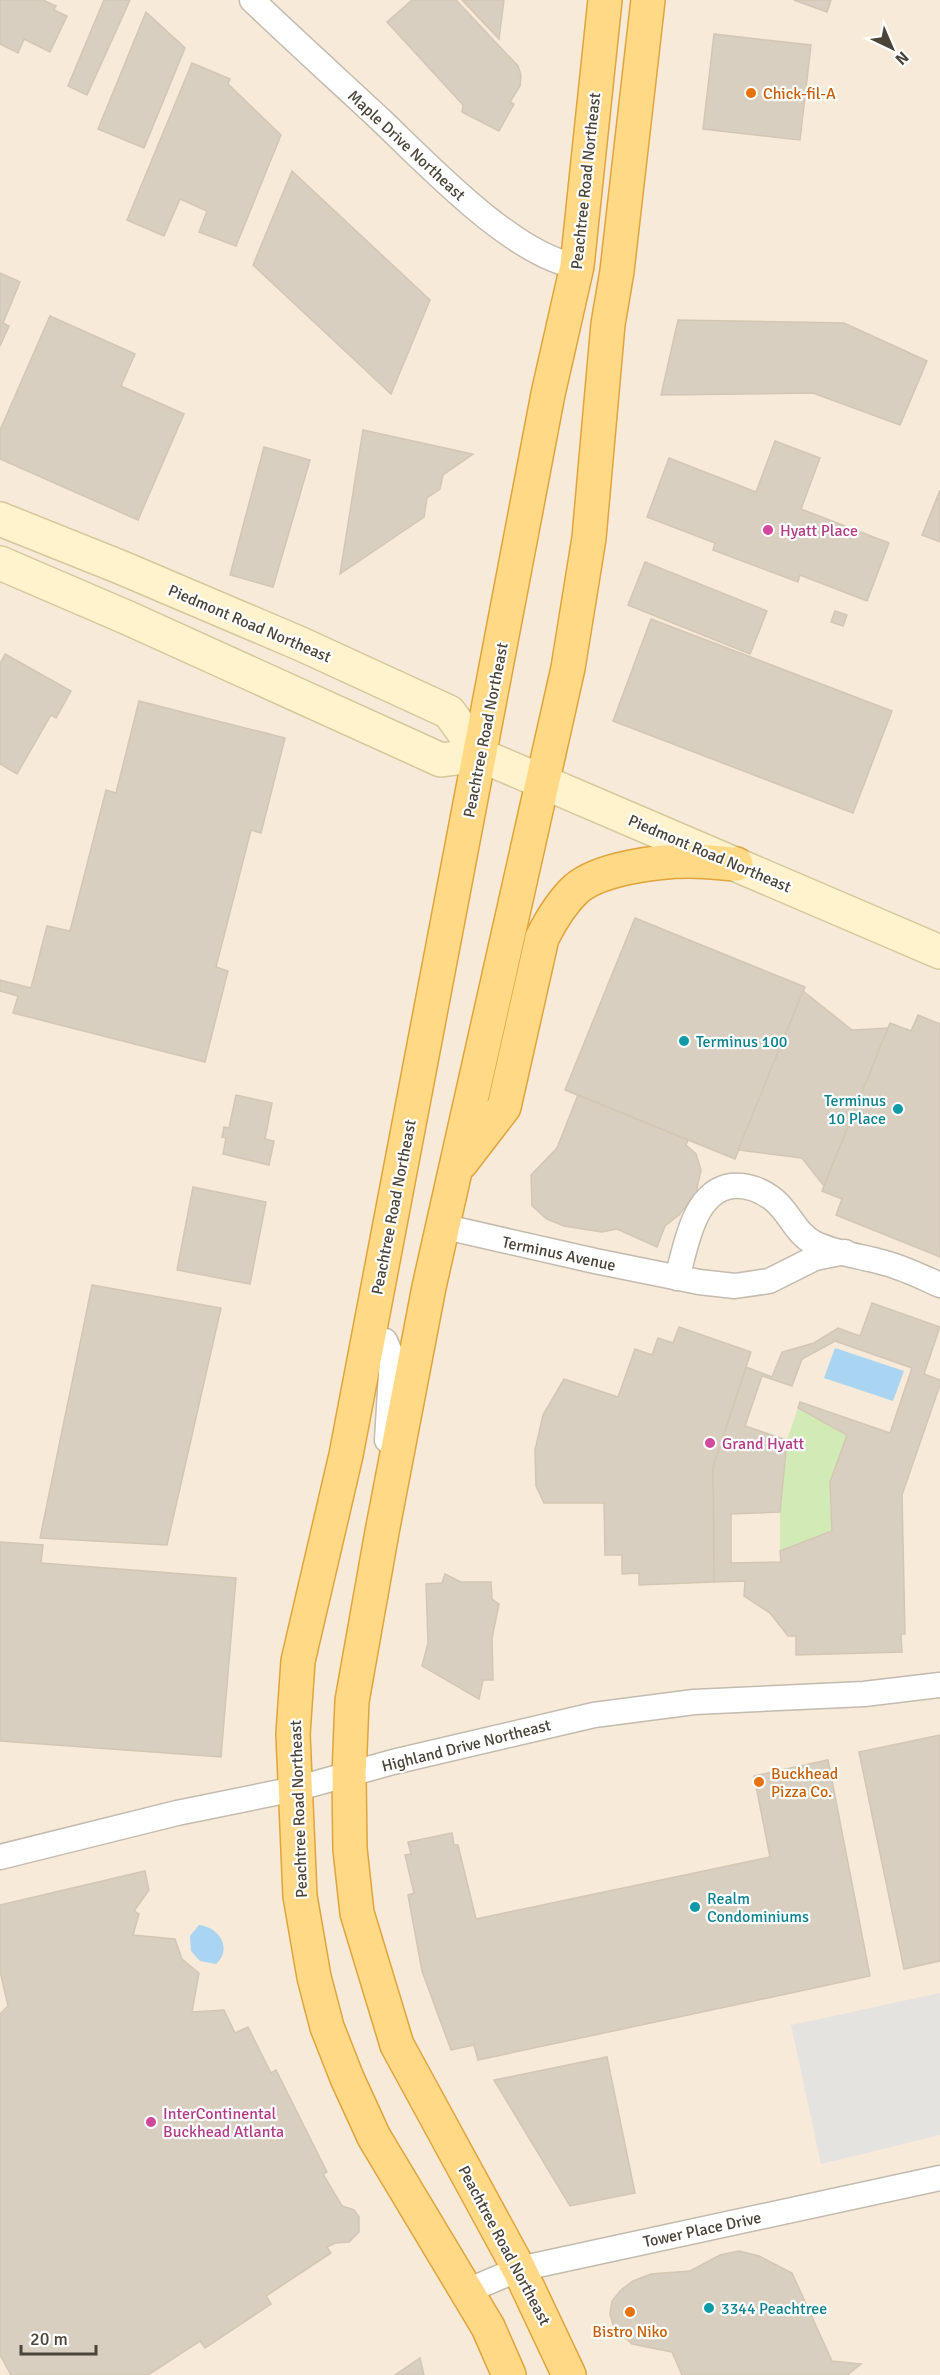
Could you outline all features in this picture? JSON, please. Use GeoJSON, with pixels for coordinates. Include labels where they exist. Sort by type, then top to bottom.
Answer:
{"type":"FeatureCollection","features":[{"type":"Feature","properties":{"kind":"highway","name":"Peachtree Road Northeast"},"geometry":{"type":"LineString","coordinates":[[509,2375],[488,2327],[374,2137],[327,2027],[314,1977],[300,1896],[293,1734],[298,1661],[346,1455],[548,394],[577,266],[605,0]]}},
{"type":"Feature","properties":{"kind":"highway","name":"Peachtree Road Northeast"},"geometry":{"type":"LineString","coordinates":[[570,2375],[519,2269],[397,2045],[357,1913],[350,1850],[348,1775],[352,1701],[381,1532],[441,1226],[568,668],[589,538],[608,324],[617,271],[648,0]]}},
{"type":"Feature","properties":{"kind":"highway"},"geometry":{"type":"LineString","coordinates":[[454,1171],[504,1107],[542,938],[553,915],[576,889],[610,872],[651,865],[691,861],[736,864]]}},
{"type":"Feature","properties":{"kind":"main road","name":"Piedmont Road Northeast"},"geometry":{"type":"LineString","coordinates":[[0,519],[301,644],[449,712],[480,755],[940,952]]}},
{"type":"Feature","properties":{"kind":"main road"},"geometry":{"type":"LineString","coordinates":[[0,563],[128,618],[441,760],[480,755]]}},
{"type":"Feature","properties":{"kind":"street","name":"Maple Drive Northeast"},"geometry":{"type":"LineString","coordinates":[[252,0],[466,200],[536,252],[563,264],[577,266]]}},
{"type":"Feature","properties":{"kind":"street","name":"Terminus Avenue"},"geometry":{"type":"LineString","coordinates":[[677,1278],[694,1219],[707,1199],[723,1187],[739,1185],[757,1189],[776,1201],[801,1234],[816,1244],[886,1263],[940,1285]]}},
{"type":"Feature","properties":{"kind":"street","name":"Terminus Avenue"},"geometry":{"type":"LineString","coordinates":[[441,1226],[677,1278],[735,1286],[769,1281],[815,1258],[845,1252]]}},
{"type":"Feature","properties":{"kind":"street"},"geometry":{"type":"LineString","coordinates":[[367,1339],[385,1341],[392,1357],[381,1532]]}},
{"type":"Feature","properties":{"kind":"street","name":"Highland Drive Northeast"},"geometry":{"type":"LineString","coordinates":[[0,1857],[177,1813],[295,1789],[393,1762],[594,1716],[694,1702],[864,1694],[940,1685]]}},
{"type":"Feature","properties":{"kind":"street","name":"Tower Place Drive"},"geometry":{"type":"LineString","coordinates":[[467,2290],[519,2269],[940,2178]]}},
{"type":"Feature","properties":{"kind":"shaded area"},"geometry":{"type":"Polygon","coordinates":[[[0,0],[940,0],[940,2375],[0,2375],[0,0]]]}},
{"type":"Feature","properties":{"kind":"shaded area"},"geometry":{"type":"Polygon","coordinates":[[[940,1993],[940,2135],[821,2164],[791,2025],[940,1993]]]}},
{"type":"Feature","properties":{"kind":"green space"},"geometry":{"type":"Polygon","coordinates":[[[798,1408],[847,1435],[830,1482],[832,1531],[780,1551],[780,1512],[787,1440],[798,1408]]]}},
{"type":"Feature","properties":{"kind":"water"},"geometry":{"type":"Polygon","coordinates":[[[835,1348],[904,1371],[893,1401],[824,1378],[835,1348]]]}},
{"type":"Feature","properties":{"kind":"water"},"geometry":{"type":"Polygon","coordinates":[[[199,1925],[218,1934],[221,1940],[223,1952],[216,1964],[200,1961],[191,1951],[190,1936],[199,1925]]]}},
{"type":"Feature","properties":{"kind":"building"},"geometry":{"type":"Polygon","coordinates":[[[0,0],[43,0],[56,6],[54,10],[67,16],[50,52],[24,39],[18,53],[0,44],[0,0]]]}},
{"type":"Feature","properties":{"kind":"building"},"geometry":{"type":"Polygon","coordinates":[[[104,0],[130,0],[87,95],[68,86],[104,0]]]}},
{"type":"Feature","properties":{"kind":"building"},"geometry":{"type":"Polygon","coordinates":[[[412,0],[456,0],[518,66],[521,75],[520,86],[510,102],[514,104],[499,131],[462,112],[463,105],[387,22],[412,0]]]}},
{"type":"Feature","properties":{"kind":"building"},"geometry":{"type":"Polygon","coordinates":[[[462,0],[504,0],[499,39],[462,0]]]}},
{"type":"Feature","properties":{"kind":"building"},"geometry":{"type":"Polygon","coordinates":[[[794,0],[831,0],[827,12],[794,0]]]}},
{"type":"Feature","properties":{"kind":"building"},"geometry":{"type":"Polygon","coordinates":[[[146,12],[185,48],[144,148],[98,129],[146,12]]]}},
{"type":"Feature","properties":{"kind":"building"},"geometry":{"type":"Polygon","coordinates":[[[714,34],[811,45],[800,140],[703,129],[714,34]]]}},
{"type":"Feature","properties":{"kind":"building"},"geometry":{"type":"Polygon","coordinates":[[[192,63],[230,79],[228,84],[281,135],[236,246],[199,232],[207,211],[180,199],[164,236],[127,220],[192,63]]]}},
{"type":"Feature","properties":{"kind":"building"},"geometry":{"type":"Polygon","coordinates":[[[292,171],[430,300],[391,394],[253,265],[292,171]]]}},
{"type":"Feature","properties":{"kind":"building"},"geometry":{"type":"Polygon","coordinates":[[[0,273],[20,282],[3,323],[9,326],[0,346],[0,273]]]}},
{"type":"Feature","properties":{"kind":"building"},"geometry":{"type":"Polygon","coordinates":[[[50,316],[135,354],[121,386],[184,414],[138,520],[0,459],[0,430],[50,316]]]}},
{"type":"Feature","properties":{"kind":"building"},"geometry":{"type":"Polygon","coordinates":[[[678,320],[844,323],[927,361],[900,425],[813,393],[661,395],[678,320]]]}},
{"type":"Feature","properties":{"kind":"building"},"geometry":{"type":"Polygon","coordinates":[[[363,430],[473,454],[443,475],[440,489],[427,498],[424,517],[340,574],[363,430]]]}},
{"type":"Feature","properties":{"kind":"building","name":"Hyatt Place"},"geometry":{"type":"Polygon","coordinates":[[[775,441],[820,458],[801,509],[889,543],[867,601],[800,575],[798,582],[713,550],[715,543],[647,517],[669,458],[756,492],[775,441]]]}},
{"type":"Feature","properties":{"kind":"building"},"geometry":{"type":"Polygon","coordinates":[[[264,447],[310,460],[273,587],[230,575],[264,447]]]}},
{"type":"Feature","properties":{"kind":"building"},"geometry":{"type":"Polygon","coordinates":[[[940,490],[940,542],[922,535],[940,490]]]}},
{"type":"Feature","properties":{"kind":"building"},"geometry":{"type":"Polygon","coordinates":[[[645,562],[767,611],[750,654],[628,605],[645,562]]]}},
{"type":"Feature","properties":{"kind":"building"},"geometry":{"type":"Polygon","coordinates":[[[835,611],[847,615],[843,626],[831,622],[835,611]]]}},
{"type":"Feature","properties":{"kind":"building"},"geometry":{"type":"Polygon","coordinates":[[[651,619],[892,711],[853,813],[613,721],[651,619]]]}},
{"type":"Feature","properties":{"kind":"building"},"geometry":{"type":"Polygon","coordinates":[[[5,654],[71,691],[56,718],[51,715],[17,774],[0,764],[0,664],[5,654]]]}},
{"type":"Feature","properties":{"kind":"building"},"geometry":{"type":"Polygon","coordinates":[[[139,701],[285,738],[261,833],[251,830],[216,967],[228,971],[205,1062],[13,1013],[18,996],[0,991],[0,980],[31,988],[47,926],[70,931],[106,790],[116,793],[139,701]]]}},
{"type":"Feature","properties":{"kind":"building","name":"Terminus 100"},"geometry":{"type":"Polygon","coordinates":[[[635,918],[805,987],[735,1159],[565,1090],[635,918]]]}},
{"type":"Feature","properties":{"kind":"building"},"geometry":{"type":"Polygon","coordinates":[[[803,991],[852,1030],[888,1028],[824,1186],[802,1158],[738,1150],[803,991]]]}},
{"type":"Feature","properties":{"kind":"building","name":"Terminus 10 Place"},"geometry":{"type":"Polygon","coordinates":[[[918,1015],[940,1024],[940,1257],[836,1215],[842,1199],[822,1191],[890,1023],[911,1031],[918,1015]]]}},
{"type":"Feature","properties":{"kind":"building"},"geometry":{"type":"Polygon","coordinates":[[[236,1095],[272,1103],[265,1139],[274,1141],[269,1165],[223,1154],[226,1138],[222,1137],[224,1127],[229,1128],[236,1095]]]}},
{"type":"Feature","properties":{"kind":"building"},"geometry":{"type":"Polygon","coordinates":[[[578,1095],[688,1140],[686,1145],[696,1154],[701,1170],[696,1193],[679,1215],[665,1226],[657,1247],[617,1229],[602,1232],[564,1226],[547,1219],[532,1206],[531,1175],[557,1148],[578,1095]]]}},
{"type":"Feature","properties":{"kind":"building"},"geometry":{"type":"Polygon","coordinates":[[[193,1187],[266,1202],[250,1284],[177,1270],[193,1187]]]}},
{"type":"Feature","properties":{"kind":"building"},"geometry":{"type":"Polygon","coordinates":[[[92,1285],[221,1308],[167,1545],[40,1538],[92,1285]]]}},
{"type":"Feature","properties":{"kind":"building"},"geometry":{"type":"Polygon","coordinates":[[[872,1303],[940,1327],[924,1374],[940,1380],[940,1385],[902,1495],[905,1634],[901,1634],[902,1652],[796,1655],[796,1636],[788,1636],[770,1613],[744,1596],[745,1581],[714,1582],[713,1467],[746,1367],[772,1377],[782,1352],[814,1343],[838,1328],[860,1336],[872,1303]],[[835,1341],[802,1359],[792,1386],[762,1376],[745,1426],[787,1440],[780,1512],[731,1514],[731,1563],[781,1562],[780,1551],[832,1531],[830,1482],[847,1435],[798,1408],[800,1402],[890,1433],[912,1368],[835,1341]]]}},
{"type":"Feature","properties":{"kind":"building"},"geometry":{"type":"Polygon","coordinates":[[[679,1327],[751,1352],[713,1467],[714,1582],[639,1585],[639,1573],[622,1574],[622,1555],[605,1555],[604,1503],[544,1503],[536,1486],[535,1450],[543,1415],[564,1379],[618,1397],[635,1349],[652,1355],[658,1338],[673,1343],[679,1327]]]}},
{"type":"Feature","properties":{"kind":"building"},"geometry":{"type":"Polygon","coordinates":[[[0,1542],[43,1545],[41,1563],[236,1578],[221,1757],[0,1741],[0,1542]]]}},
{"type":"Feature","properties":{"kind":"building"},"geometry":{"type":"Polygon","coordinates":[[[445,1574],[461,1582],[491,1582],[492,1599],[499,1604],[492,1638],[493,1680],[483,1680],[479,1699],[422,1666],[428,1643],[426,1584],[442,1583],[445,1574]]]}},
{"type":"Feature","properties":{"kind":"building"},"geometry":{"type":"Polygon","coordinates":[[[940,1735],[940,1961],[904,1969],[859,1752],[940,1735]]]}},
{"type":"Feature","properties":{"kind":"building","name":"Realm Condominiums"},"geometry":{"type":"Polygon","coordinates":[[[828,1760],[870,1976],[478,2060],[474,2045],[451,2050],[422,1971],[408,1895],[414,1893],[405,1855],[411,1854],[408,1842],[452,1833],[454,1845],[458,1845],[476,1919],[770,1857],[754,1776],[828,1760]]]}},
{"type":"Feature","properties":{"kind":"building","name":"InterContinental Buckhead Atlanta"},"geometry":{"type":"Polygon","coordinates":[[[145,1871],[149,1890],[134,1911],[139,1914],[133,1935],[175,1939],[182,1959],[199,1973],[192,2012],[224,2010],[235,2033],[248,2027],[271,2073],[276,2070],[327,2172],[323,2174],[342,2206],[354,2210],[359,2217],[359,2232],[349,2242],[335,2243],[327,2247],[331,2253],[266,2296],[271,2304],[205,2348],[200,2341],[148,2375],[11,2375],[0,2355],[0,2014],[8,2006],[0,1971],[0,1905],[145,1871]]]}},
{"type":"Feature","properties":{"kind":"building"},"geometry":{"type":"Polygon","coordinates":[[[607,2057],[635,2193],[570,2206],[494,2080],[607,2057]]]}},
{"type":"Feature","properties":{"kind":"building","name":"3344 Peachtree"},"geometry":{"type":"Polygon","coordinates":[[[739,2251],[759,2256],[792,2273],[832,2361],[861,2364],[847,2375],[682,2375],[672,2352],[632,2344],[614,2327],[610,2314],[612,2301],[633,2281],[651,2274],[690,2271],[720,2255],[739,2251]]]}},
{"type":"Feature","properties":{"kind":"building"},"geometry":{"type":"Polygon","coordinates":[[[420,2358],[424,2375],[395,2375],[420,2358]]]}},
{"type":"Feature","properties":{"kind":"place","name":"Chick-fil-A"},"geometry":{"type":"Point","coordinates":[751,93]}},
{"type":"Feature","properties":{"kind":"place","name":"Hyatt Place"},"geometry":{"type":"Point","coordinates":[768,530]}},
{"type":"Feature","properties":{"kind":"place","name":"Terminus 100"},"geometry":{"type":"Point","coordinates":[684,1041]}},
{"type":"Feature","properties":{"kind":"place","name":"Terminus 10 Place"},"geometry":{"type":"Point","coordinates":[898,1109]}},
{"type":"Feature","properties":{"kind":"place","name":"Grand Hyatt"},"geometry":{"type":"Point","coordinates":[710,1443]}},
{"type":"Feature","properties":{"kind":"place","name":"Buckhead Pizza Co."},"geometry":{"type":"Point","coordinates":[759,1782]}},
{"type":"Feature","properties":{"kind":"place","name":"Realm Condominiums"},"geometry":{"type":"Point","coordinates":[695,1907]}},
{"type":"Feature","properties":{"kind":"place","name":"InterContinental Buckhead Atlanta"},"geometry":{"type":"Point","coordinates":[151,2122]}},
{"type":"Feature","properties":{"kind":"place","name":"3344 Peachtree"},"geometry":{"type":"Point","coordinates":[709,2308]}},
{"type":"Feature","properties":{"kind":"place","name":"Bistro Niko"},"geometry":{"type":"Point","coordinates":[630,2312]}}]}
